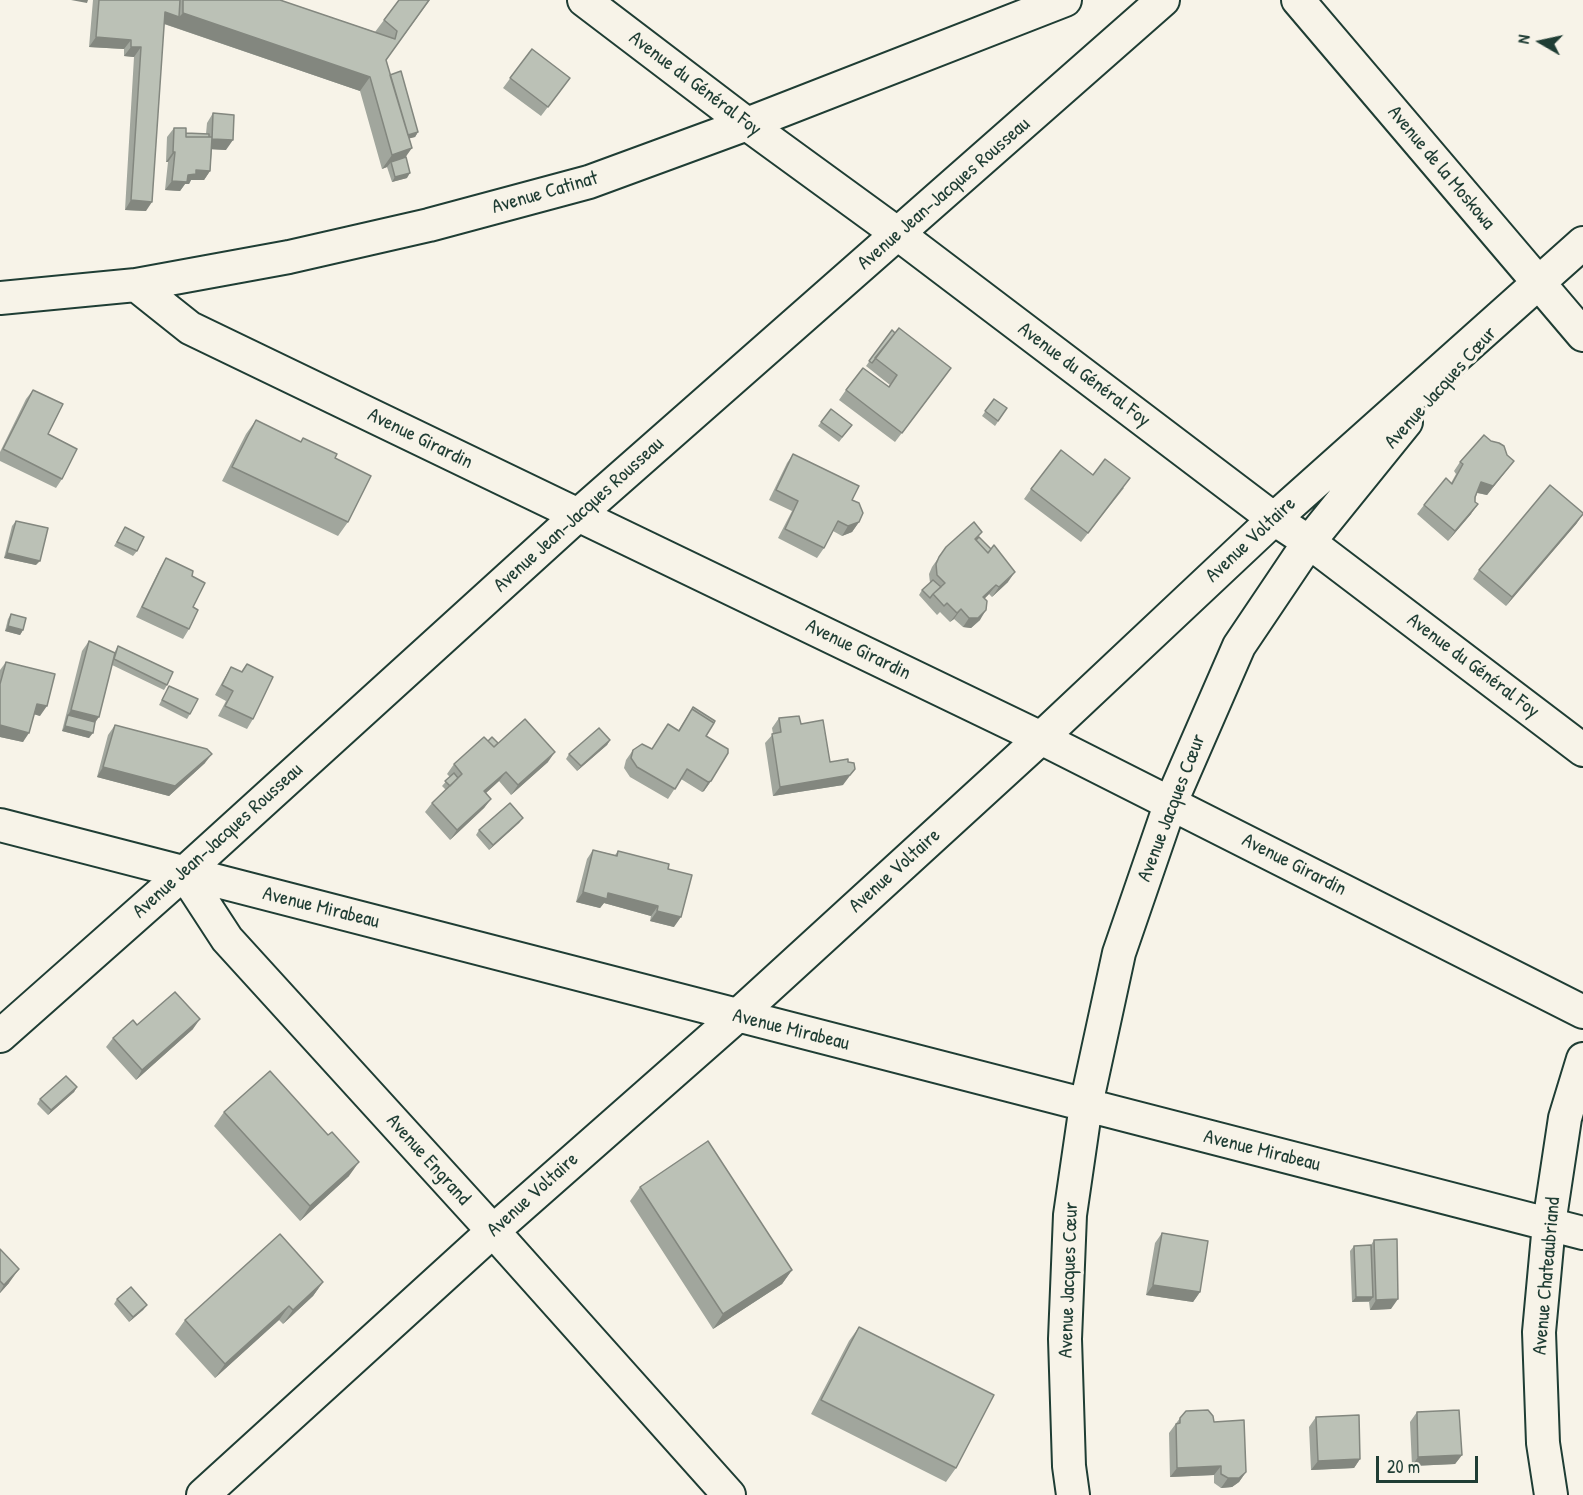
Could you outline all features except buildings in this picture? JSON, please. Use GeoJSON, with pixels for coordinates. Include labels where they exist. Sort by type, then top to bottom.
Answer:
{"type":"FeatureCollection","features":[{"type":"Feature","properties":{"kind":"street","name":"Avenue du Général Foy"},"geometry":{"type":"LineString","coordinates":[[584,0],[1274,519],[1309,542],[1583,750]]}},
{"type":"Feature","properties":{"kind":"street","name":"Avenue Catinat"},"geometry":{"type":"LineString","coordinates":[[0,298],[136,285],[289,257],[429,225],[589,182],[747,124],[1065,0]]}},
{"type":"Feature","properties":{"kind":"street","name":"Avenue Jean-Jacques Rousseau"},"geometry":{"type":"LineString","coordinates":[[0,1036],[184,873],[578,515],[1163,0]]}},
{"type":"Feature","properties":{"kind":"street","name":"Avenue de la Moskowa"},"geometry":{"type":"LineString","coordinates":[[1298,0],[1583,335]]}},
{"type":"Feature","properties":{"kind":"street","name":"Avenue Voltaire"},"geometry":{"type":"LineString","coordinates":[[203,1495],[493,1231],[737,1016],[1041,738],[1274,519],[1583,243]]}},
{"type":"Feature","properties":{"kind":"street","name":"Avenue Jacques Cœur"},"geometry":{"type":"LineString","coordinates":[[1073,1495],[1069,1466],[1065,1328],[1070,1215],[1086,1105],[1119,953],[1171,802],[1239,646],[1309,542],[1421,403],[1539,283],[1583,252]]}},
{"type":"Feature","properties":{"kind":"street","name":"Avenue Girardin"},"geometry":{"type":"LineString","coordinates":[[136,285],[190,328],[1041,738],[1583,1012]]}},
{"type":"Feature","properties":{"kind":"street","name":"Avenue Mirabeau"},"geometry":{"type":"LineString","coordinates":[[0,825],[1583,1233]]}},
{"type":"Feature","properties":{"kind":"street","name":"Avenue Engrand"},"geometry":{"type":"LineString","coordinates":[[184,873],[226,939],[493,1231],[729,1495]]}},
{"type":"Feature","properties":{"kind":"street","name":"Avenue Chateaubriand"},"geometry":{"type":"LineString","coordinates":[[1551,1495],[1543,1443],[1539,1332],[1549,1224],[1565,1118],[1583,1059]]}}]}
